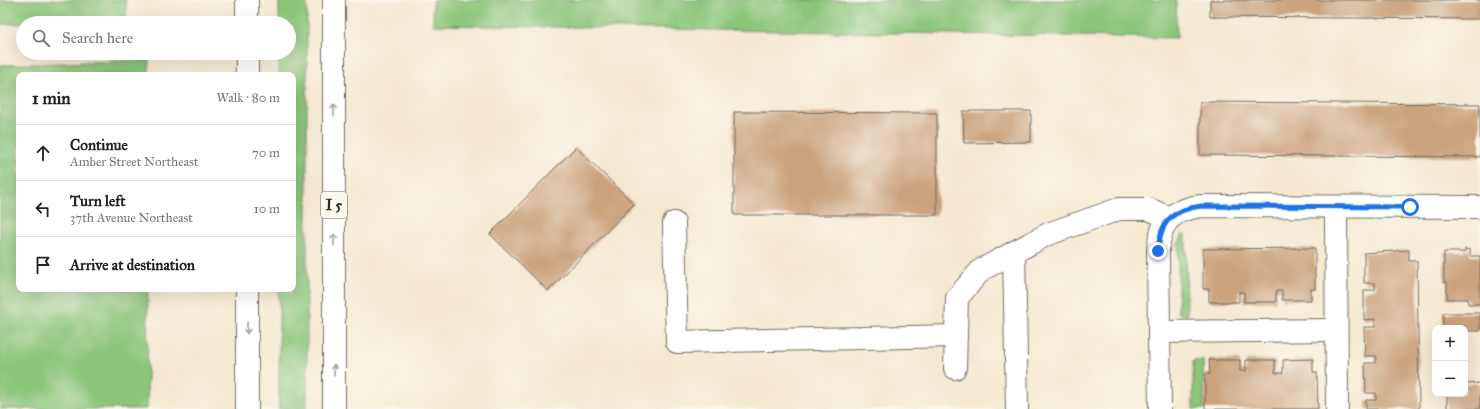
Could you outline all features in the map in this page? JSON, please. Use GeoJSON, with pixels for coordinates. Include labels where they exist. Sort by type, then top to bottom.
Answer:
{"type":"FeatureCollection","features":[{"type":"Feature","properties":{"kind":"main road"},"geometry":{"type":"LineString","coordinates":[[247,0],[247,16]]}},
{"type":"Feature","properties":{"kind":"main road","name":"I 5"},"geometry":{"type":"LineString","coordinates":[[334,0],[334,409]]}},
{"type":"Feature","properties":{"kind":"main road"},"geometry":{"type":"LineString","coordinates":[[247,60],[247,72]]}},
{"type":"Feature","properties":{"kind":"main road"},"geometry":{"type":"LineString","coordinates":[[1160,409],[1159,239],[1169,218],[1186,208],[1201,206],[1480,207]]}},
{"type":"Feature","properties":{"kind":"main road"},"geometry":{"type":"LineString","coordinates":[[1336,207],[1337,409]]}},
{"type":"Feature","properties":{"kind":"main road"},"geometry":{"type":"LineString","coordinates":[[955,368],[957,298],[981,270],[1048,234],[1119,209],[1149,209],[1169,218]]}},
{"type":"Feature","properties":{"kind":"main road"},"geometry":{"type":"LineString","coordinates":[[674,223],[678,342],[956,336]]}},
{"type":"Feature","properties":{"kind":"main road"},"geometry":{"type":"LineString","coordinates":[[1014,252],[1017,409]]}},
{"type":"Feature","properties":{"kind":"main road"},"geometry":{"type":"LineString","coordinates":[[247,292],[247,409]]}},
{"type":"Feature","properties":{"kind":"main road"},"geometry":{"type":"LineString","coordinates":[[1159,332],[1336,330]]}},
{"type":"Feature","properties":{"kind":"green space"},"geometry":{"type":"Polygon","coordinates":[[[0,0],[126,0],[126,16],[16,16],[16,24],[0,24],[0,0]]]}},
{"type":"Feature","properties":{"kind":"green space"},"geometry":{"type":"Polygon","coordinates":[[[279,0],[307,0],[307,409],[279,409],[279,292],[296,292],[296,72],[279,72],[279,60],[296,60],[296,16],[279,16],[279,0]]]}},
{"type":"Feature","properties":{"kind":"green space"},"geometry":{"type":"Polygon","coordinates":[[[433,0],[1176,0],[1177,38],[433,25],[433,0]]]}},
{"type":"Feature","properties":{"kind":"green space"},"geometry":{"type":"Polygon","coordinates":[[[149,60],[149,72],[16,72],[16,292],[148,292],[147,409],[0,409],[0,65],[149,60]]]}},
{"type":"Feature","properties":{"kind":"green space"},"geometry":{"type":"Polygon","coordinates":[[[1183,234],[1186,236],[1187,316],[1178,313],[1178,245],[1183,234]]]}},
{"type":"Feature","properties":{"kind":"green space"},"geometry":{"type":"Polygon","coordinates":[[[1203,360],[1204,409],[1193,409],[1193,361],[1203,360]]]}},
{"type":"Feature","properties":{"kind":"building"},"geometry":{"type":"Polygon","coordinates":[[[1210,0],[1480,0],[1480,19],[1210,17],[1210,0]]]}},
{"type":"Feature","properties":{"kind":"building"},"geometry":{"type":"Polygon","coordinates":[[[1200,102],[1480,104],[1480,157],[1200,155],[1200,102]]]}},
{"type":"Feature","properties":{"kind":"building"},"geometry":{"type":"Polygon","coordinates":[[[963,111],[1031,111],[1031,142],[964,143],[963,111]]]}},
{"type":"Feature","properties":{"kind":"building"},"geometry":{"type":"Polygon","coordinates":[[[734,112],[937,113],[937,215],[734,215],[734,112]]]}},
{"type":"Feature","properties":{"kind":"building"},"geometry":{"type":"Polygon","coordinates":[[[576,147],[634,204],[548,291],[490,234],[576,147]]]}},
{"type":"Feature","properties":{"kind":"building"},"geometry":{"type":"Polygon","coordinates":[[[1315,248],[1315,289],[1311,289],[1311,300],[1282,300],[1282,291],[1276,291],[1276,302],[1244,302],[1244,292],[1239,292],[1239,302],[1209,302],[1209,289],[1203,289],[1203,249],[1315,248]]]}},
{"type":"Feature","properties":{"kind":"building"},"geometry":{"type":"Polygon","coordinates":[[[1465,249],[1470,250],[1470,256],[1480,256],[1480,304],[1468,304],[1468,299],[1447,299],[1447,282],[1444,282],[1444,252],[1465,252],[1465,249]]]}},
{"type":"Feature","properties":{"kind":"building"},"geometry":{"type":"Polygon","coordinates":[[[1409,250],[1409,261],[1417,261],[1419,409],[1366,409],[1366,400],[1376,400],[1376,393],[1366,393],[1365,363],[1376,363],[1376,356],[1365,356],[1364,327],[1375,327],[1375,319],[1364,320],[1364,290],[1375,290],[1375,283],[1364,283],[1364,253],[1409,250]]]}},
{"type":"Feature","properties":{"kind":"building"},"geometry":{"type":"Polygon","coordinates":[[[1443,313],[1480,313],[1480,331],[1468,331],[1468,325],[1443,325],[1443,313]]]}},
{"type":"Feature","properties":{"kind":"building"},"geometry":{"type":"Polygon","coordinates":[[[1313,359],[1313,372],[1317,372],[1318,409],[1205,409],[1205,374],[1210,374],[1209,360],[1240,360],[1240,371],[1246,371],[1246,360],[1275,360],[1275,373],[1283,373],[1283,360],[1313,359]]]}},
{"type":"Feature","properties":{"kind":"building"},"geometry":{"type":"Polygon","coordinates":[[[1480,383],[1480,409],[1447,409],[1447,397],[1468,397],[1468,384],[1480,383]]]}},
{"type":"Feature","properties":{"kind":"route"},"geometry":{"type":"LineString","coordinates":[[1158,251],[1159,239],[1169,218],[1186,208],[1201,206],[1410,207]]}}]}
